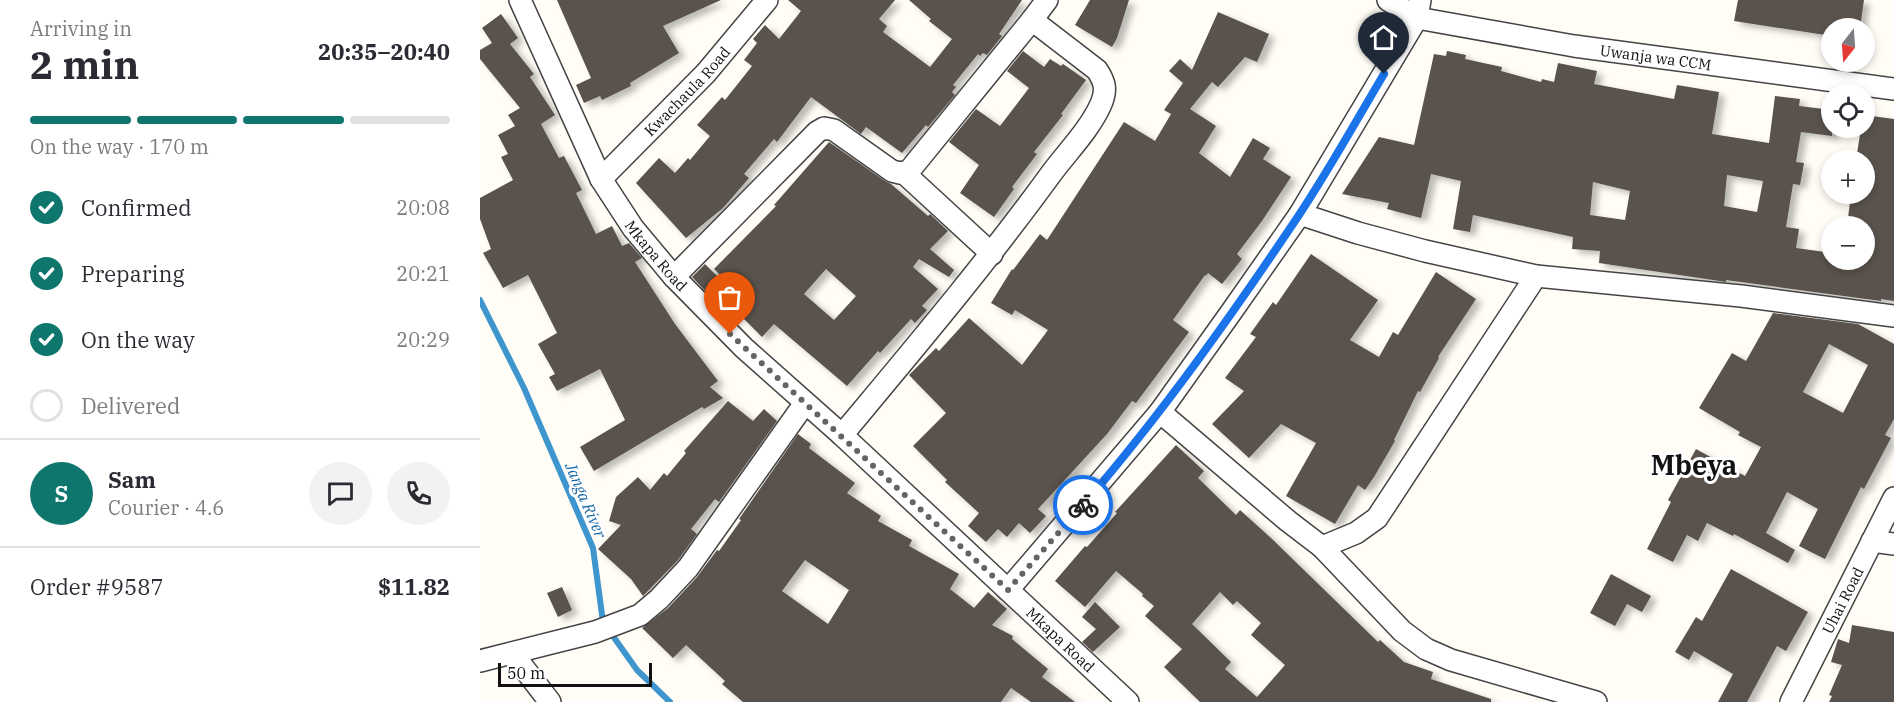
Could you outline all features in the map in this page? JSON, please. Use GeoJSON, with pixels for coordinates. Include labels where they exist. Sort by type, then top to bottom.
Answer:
{"type":"FeatureCollection","features":[{"type":"Feature","properties":{"kind":"street","name":"Mkapa Road"},"geometry":{"type":"LineString","coordinates":[[520,0],[602,179],[633,228],[675,277],[744,348],[842,435],[1128,702]]}},
{"type":"Feature","properties":{"kind":"street","name":"Kwachaula Road"},"geometry":{"type":"LineString","coordinates":[[602,179],[706,73],[767,0]]}},
{"type":"Feature","properties":{"kind":"street"},"geometry":{"type":"LineString","coordinates":[[904,173],[909,171],[1047,0]]}},
{"type":"Feature","properties":{"kind":"street"},"geometry":{"type":"LineString","coordinates":[[1008,590],[1160,412],[1300,214],[1419,9],[1388,0]]}},
{"type":"Feature","properties":{"kind":"street","name":"Uwanja wa CCM"},"geometry":{"type":"LineString","coordinates":[[1419,9],[1574,46],[1894,89]]}},
{"type":"Feature","properties":{"kind":"street"},"geometry":{"type":"LineString","coordinates":[[842,435],[992,254],[1088,125],[1101,104],[1105,91],[1104,81],[1097,70],[1032,20]]}},
{"type":"Feature","properties":{"kind":"street"},"geometry":{"type":"LineString","coordinates":[[675,277],[817,132],[824,128],[834,130],[892,171],[904,173],[992,254]]}},
{"type":"Feature","properties":{"kind":"street"},"geometry":{"type":"LineString","coordinates":[[1300,214],[1425,251],[1536,276],[1741,296],[1894,316]]}},
{"type":"Feature","properties":{"kind":"street"},"geometry":{"type":"LineString","coordinates":[[1322,547],[1356,533],[1377,518],[1536,276]]}},
{"type":"Feature","properties":{"kind":"street"},"geometry":{"type":"LineString","coordinates":[[484,654],[513,654],[595,632],[640,615],[659,599],[688,568],[805,403]]}},
{"type":"Feature","properties":{"kind":"street"},"geometry":{"type":"LineString","coordinates":[[1160,412],[1322,547],[1402,631],[1426,649],[1451,660],[1596,702]]}},
{"type":"Feature","properties":{"kind":"street","name":"Uhai Road"},"geometry":{"type":"LineString","coordinates":[[1791,702],[1894,498]]}},
{"type":"Feature","properties":{"kind":"street"},"geometry":{"type":"LineString","coordinates":[[1872,541],[1894,544]]}},
{"type":"Feature","properties":{"kind":"street"},"geometry":{"type":"LineString","coordinates":[[513,654],[550,702]]}},
{"type":"Feature","properties":{"kind":"building"},"geometry":{"type":"Polygon","coordinates":[[[557,0],[721,0],[663,26],[679,53],[630,83],[631,86],[602,100],[600,96],[584,103],[576,85],[591,78],[557,0]]]}},
{"type":"Feature","properties":{"kind":"building"},"geometry":{"type":"Polygon","coordinates":[[[788,0],[895,0],[879,19],[887,26],[883,32],[930,67],[952,39],[929,21],[931,19],[909,0],[1022,0],[999,34],[1002,36],[987,55],[978,54],[953,85],[956,87],[952,92],[955,95],[902,153],[866,127],[861,134],[811,97],[777,142],[774,139],[744,174],[749,178],[723,208],[686,238],[636,183],[659,158],[675,173],[688,158],[690,160],[710,136],[697,125],[722,97],[725,100],[752,66],[744,60],[757,43],[753,39],[765,25],[779,39],[801,11],[788,0]]]}},
{"type":"Feature","properties":{"kind":"building"},"geometry":{"type":"Polygon","coordinates":[[[1090,0],[1129,0],[1112,47],[1075,25],[1090,0]]]}},
{"type":"Feature","properties":{"kind":"building"},"geometry":{"type":"Polygon","coordinates":[[[1738,0],[1864,0],[1861,18],[1821,18],[1821,34],[1734,21],[1738,0]]]}},
{"type":"Feature","properties":{"kind":"building"},"geometry":{"type":"Polygon","coordinates":[[[1218,12],[1269,34],[1257,62],[1245,57],[1218,87],[1212,82],[1190,109],[1216,126],[1199,153],[1230,177],[1253,138],[1270,148],[1263,159],[1291,177],[1237,254],[1242,259],[1222,284],[1208,273],[1205,275],[1173,320],[1189,332],[1136,403],[1132,401],[1107,434],[1038,509],[1046,516],[1030,533],[1019,523],[1007,537],[998,529],[986,542],[968,526],[979,513],[945,482],[947,480],[913,446],[946,413],[909,375],[936,348],[939,351],[969,318],[1022,365],[1048,330],[1015,310],[1012,315],[991,303],[1012,269],[1040,234],[1047,240],[1124,122],[1155,141],[1171,114],[1164,110],[1183,83],[1169,71],[1180,59],[1192,70],[1218,12]]]}},
{"type":"Feature","properties":{"kind":"building"},"geometry":{"type":"Polygon","coordinates":[[[501,14],[518,38],[510,44],[534,74],[530,77],[555,115],[541,124],[559,158],[564,156],[582,190],[576,193],[596,234],[612,226],[622,246],[629,243],[642,258],[635,262],[675,324],[718,381],[710,387],[723,398],[704,409],[702,407],[594,471],[580,447],[625,420],[600,369],[557,391],[549,377],[555,374],[538,344],[557,333],[528,275],[503,288],[483,253],[491,249],[480,219],[480,198],[513,180],[501,157],[508,154],[498,135],[515,126],[508,115],[520,108],[480,59],[480,50],[492,43],[482,28],[501,14]]]}},
{"type":"Feature","properties":{"kind":"building"},"geometry":{"type":"Polygon","coordinates":[[[1023,51],[1044,67],[1050,59],[1061,66],[1063,64],[1086,80],[1061,114],[1063,115],[1034,152],[1037,154],[1012,187],[1014,189],[994,217],[960,193],[979,165],[949,142],[976,109],[1000,126],[1029,88],[1007,71],[1023,51]]]}},
{"type":"Feature","properties":{"kind":"building"},"geometry":{"type":"Polygon","coordinates":[[[1447,51],[1466,55],[1465,59],[1502,67],[1501,71],[1541,82],[1542,79],[1554,82],[1558,63],[1597,71],[1594,84],[1674,99],[1677,85],[1719,92],[1712,134],[1769,143],[1775,96],[1800,99],[1799,106],[1821,109],[1821,135],[1801,132],[1796,162],[1804,163],[1800,185],[1793,184],[1786,227],[1799,229],[1796,248],[1821,251],[1821,270],[1875,270],[1875,216],[1848,216],[1850,204],[1875,204],[1875,150],[1858,150],[1859,138],[1875,138],[1875,116],[1894,119],[1894,301],[1726,280],[1726,282],[1599,263],[1600,251],[1572,249],[1573,237],[1473,215],[1470,232],[1453,229],[1461,181],[1431,174],[1421,218],[1387,209],[1389,203],[1342,194],[1379,137],[1414,145],[1434,54],[1446,56],[1447,51]],[[1727,175],[1724,206],[1757,212],[1763,181],[1727,175]],[[1593,182],[1590,215],[1625,220],[1630,191],[1593,182]]]}},
{"type":"Feature","properties":{"kind":"building"},"geometry":{"type":"Polygon","coordinates":[[[829,142],[891,184],[948,231],[930,249],[954,270],[949,277],[919,259],[913,267],[938,289],[922,306],[927,310],[915,323],[911,319],[847,386],[774,324],[762,337],[741,316],[751,305],[714,269],[776,206],[774,205],[829,142]],[[826,269],[804,294],[834,320],[856,296],[826,269]]]}},
{"type":"Feature","properties":{"kind":"building"},"geometry":{"type":"Polygon","coordinates":[[[1311,254],[1378,300],[1350,340],[1379,357],[1393,332],[1398,335],[1436,272],[1476,299],[1438,357],[1420,392],[1418,391],[1395,441],[1374,477],[1365,490],[1358,485],[1335,524],[1286,496],[1316,443],[1281,424],[1249,458],[1212,424],[1244,391],[1225,378],[1256,337],[1250,334],[1273,302],[1276,305],[1311,254]]]}},
{"type":"Feature","properties":{"kind":"building"},"geometry":{"type":"Polygon","coordinates":[[[705,264],[721,280],[707,293],[692,277],[705,264]]]}},
{"type":"Feature","properties":{"kind":"building"},"geometry":{"type":"Polygon","coordinates":[[[1773,313],[1858,324],[1894,344],[1894,419],[1885,435],[1891,438],[1864,489],[1861,487],[1825,559],[1799,546],[1818,509],[1787,492],[1766,533],[1795,550],[1788,563],[1734,534],[1733,536],[1707,523],[1698,541],[1687,535],[1673,562],[1647,549],[1671,502],[1668,500],[1696,449],[1745,476],[1761,447],[1738,435],[1740,432],[1699,408],[1732,353],[1746,361],[1773,313]],[[1829,344],[1803,392],[1843,413],[1868,365],[1829,344]]]}},
{"type":"Feature","properties":{"kind":"building"},"geometry":{"type":"Polygon","coordinates":[[[728,401],[753,421],[764,409],[777,421],[719,502],[715,499],[691,529],[697,534],[678,560],[643,596],[631,579],[598,549],[621,525],[609,521],[616,497],[638,477],[650,490],[664,473],[667,476],[686,453],[684,451],[728,401]]]}},
{"type":"Feature","properties":{"kind":"building"},"geometry":{"type":"Polygon","coordinates":[[[798,434],[811,444],[809,448],[855,483],[847,493],[881,516],[878,521],[912,540],[909,546],[959,574],[950,589],[974,608],[988,592],[1007,609],[992,625],[1013,636],[1012,639],[1048,669],[1042,677],[1075,702],[1031,702],[1011,688],[1001,702],[743,702],[722,684],[725,681],[686,645],[673,658],[642,628],[668,608],[697,577],[717,550],[719,551],[741,520],[739,519],[798,434]],[[805,560],[782,591],[828,624],[849,590],[805,560]]]}},
{"type":"Feature","properties":{"kind":"building"},"geometry":{"type":"Polygon","coordinates":[[[1176,445],[1204,471],[1198,478],[1236,515],[1240,510],[1271,538],[1378,642],[1380,640],[1404,662],[1433,672],[1431,679],[1491,699],[1491,702],[1200,702],[1164,667],[1182,649],[1145,616],[1154,606],[1116,571],[1085,607],[1055,581],[1117,513],[1115,512],[1176,445]],[[1220,592],[1192,624],[1231,662],[1225,669],[1257,697],[1285,665],[1251,635],[1261,623],[1237,601],[1233,605],[1220,592]]]}},
{"type":"Feature","properties":{"kind":"building"},"geometry":{"type":"Polygon","coordinates":[[[1731,569],[1808,612],[1786,651],[1777,646],[1747,702],[1718,702],[1733,674],[1694,651],[1689,660],[1675,652],[1696,617],[1702,621],[1731,569]]]}},
{"type":"Feature","properties":{"kind":"building"},"geometry":{"type":"Polygon","coordinates":[[[1611,574],[1651,596],[1642,612],[1627,604],[1615,626],[1590,613],[1611,574]]]}},
{"type":"Feature","properties":{"kind":"building"},"geometry":{"type":"Polygon","coordinates":[[[562,587],[572,610],[558,617],[547,593],[562,587]]]}},
{"type":"Feature","properties":{"kind":"building"},"geometry":{"type":"Polygon","coordinates":[[[1095,602],[1120,627],[1093,652],[1082,642],[1096,629],[1082,617],[1095,602]]]}},
{"type":"Feature","properties":{"kind":"building"},"geometry":{"type":"Polygon","coordinates":[[[1852,625],[1894,632],[1894,702],[1829,702],[1832,696],[1829,695],[1842,665],[1831,662],[1838,639],[1849,643],[1852,625]]]}},
{"type":"Feature","properties":{"kind":"waterway","name":"Janga River"},"geometry":{"type":"LineString","coordinates":[[480,300],[524,388],[593,548],[603,622],[637,670],[670,702]]}},
{"type":"Feature","properties":{"kind":"way so far"},"geometry":{"type":"LineString","coordinates":[[730,334],[1008,590],[1083,505]]}},
{"type":"Feature","properties":{"kind":"district","name":"Mbeya"},"geometry":{"type":"Point","coordinates":[1694,464]}},
{"type":"Feature","properties":{"kind":"route"},"geometry":{"type":"LineString","coordinates":[[1083,505],[1160,412],[1300,214],[1384,74]]}}]}
